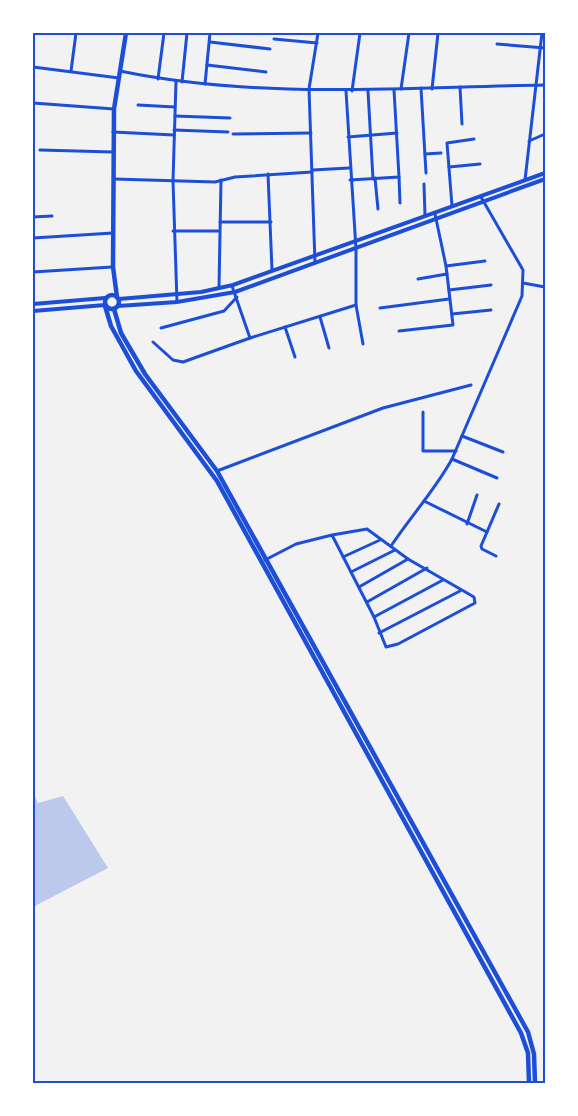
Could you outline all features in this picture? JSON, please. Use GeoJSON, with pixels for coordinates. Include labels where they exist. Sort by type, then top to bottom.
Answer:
{"type":"FeatureCollection","features":[{"type":"Feature","properties":{"kind":"main road"},"geometry":{"type":"LineString","coordinates":[[126,33],[114,109],[113,283],[118,298],[116,307],[123,336],[164,404]]}},
{"type":"Feature","properties":{"kind":"main road"},"geometry":{"type":"LineString","coordinates":[[113,283],[105,305],[120,344],[217,474],[267,559],[528,1032],[534,1054],[535,1083]]}},
{"type":"Feature","properties":{"kind":"main road"},"geometry":{"type":"LineString","coordinates":[[107,296],[118,298]]}},
{"type":"Feature","properties":{"kind":"main road"},"geometry":{"type":"LineString","coordinates":[[105,305],[116,307]]}},
{"type":"Feature","properties":{"kind":"main road"},"geometry":{"type":"LineString","coordinates":[[217,474],[260,563],[521,1034],[528,1053],[529,1083]]}},
{"type":"Feature","properties":{"kind":"street"},"geometry":{"type":"LineString","coordinates":[[71,71],[76,33]]}},
{"type":"Feature","properties":{"kind":"street"},"geometry":{"type":"LineString","coordinates":[[158,79],[164,33]]}},
{"type":"Feature","properties":{"kind":"street"},"geometry":{"type":"LineString","coordinates":[[182,82],[187,33]]}},
{"type":"Feature","properties":{"kind":"street"},"geometry":{"type":"LineString","coordinates":[[205,84],[210,33]]}},
{"type":"Feature","properties":{"kind":"street"},"geometry":{"type":"LineString","coordinates":[[315,263],[309,89],[318,33]]}},
{"type":"Feature","properties":{"kind":"street"},"geometry":{"type":"LineString","coordinates":[[351,91],[360,33]]}},
{"type":"Feature","properties":{"kind":"street"},"geometry":{"type":"LineString","coordinates":[[401,89],[409,33]]}},
{"type":"Feature","properties":{"kind":"street"},"geometry":{"type":"LineString","coordinates":[[432,89],[438,33]]}},
{"type":"Feature","properties":{"kind":"street"},"geometry":{"type":"LineString","coordinates":[[524,187],[535,85],[543,48],[542,33]]}},
{"type":"Feature","properties":{"kind":"street"},"geometry":{"type":"LineString","coordinates":[[274,39],[317,43]]}},
{"type":"Feature","properties":{"kind":"street"},"geometry":{"type":"LineString","coordinates":[[210,42],[270,49]]}},
{"type":"Feature","properties":{"kind":"street"},"geometry":{"type":"LineString","coordinates":[[497,44],[543,48]]}},
{"type":"Feature","properties":{"kind":"street"},"geometry":{"type":"LineString","coordinates":[[207,65],[266,72]]}},
{"type":"Feature","properties":{"kind":"street"},"geometry":{"type":"LineString","coordinates":[[33,67],[119,78]]}},
{"type":"Feature","properties":{"kind":"street"},"geometry":{"type":"LineString","coordinates":[[120,71],[182,82],[346,91],[545,85]]}},
{"type":"Feature","properties":{"kind":"street"},"geometry":{"type":"LineString","coordinates":[[176,81],[173,231],[177,302]]}},
{"type":"Feature","properties":{"kind":"street"},"geometry":{"type":"LineString","coordinates":[[460,87],[462,124]]}},
{"type":"Feature","properties":{"kind":"street"},"geometry":{"type":"LineString","coordinates":[[421,88],[426,173]]}},
{"type":"Feature","properties":{"kind":"street"},"geometry":{"type":"LineString","coordinates":[[394,90],[400,203]]}},
{"type":"Feature","properties":{"kind":"street"},"geometry":{"type":"LineString","coordinates":[[346,91],[349,168],[356,249],[356,305],[363,344]]}},
{"type":"Feature","properties":{"kind":"street"},"geometry":{"type":"LineString","coordinates":[[368,91],[378,209]]}},
{"type":"Feature","properties":{"kind":"street"},"geometry":{"type":"LineString","coordinates":[[33,103],[114,109]]}},
{"type":"Feature","properties":{"kind":"street"},"geometry":{"type":"LineString","coordinates":[[138,105],[176,107]]}},
{"type":"Feature","properties":{"kind":"street"},"geometry":{"type":"LineString","coordinates":[[175,116],[230,118]]}},
{"type":"Feature","properties":{"kind":"street"},"geometry":{"type":"LineString","coordinates":[[174,130],[228,132]]}},
{"type":"Feature","properties":{"kind":"street"},"geometry":{"type":"LineString","coordinates":[[114,132],[174,135]]}},
{"type":"Feature","properties":{"kind":"street"},"geometry":{"type":"LineString","coordinates":[[233,134],[311,133]]}},
{"type":"Feature","properties":{"kind":"street"},"geometry":{"type":"LineString","coordinates":[[348,137],[397,133]]}},
{"type":"Feature","properties":{"kind":"street"},"geometry":{"type":"LineString","coordinates":[[529,141],[545,134]]}},
{"type":"Feature","properties":{"kind":"street"},"geometry":{"type":"LineString","coordinates":[[452,208],[447,143],[474,139]]}},
{"type":"Feature","properties":{"kind":"street"},"geometry":{"type":"LineString","coordinates":[[40,150],[113,152]]}},
{"type":"Feature","properties":{"kind":"street"},"geometry":{"type":"LineString","coordinates":[[425,154],[441,153]]}},
{"type":"Feature","properties":{"kind":"street"},"geometry":{"type":"LineString","coordinates":[[449,167],[480,164]]}},
{"type":"Feature","properties":{"kind":"street"},"geometry":{"type":"LineString","coordinates":[[113,179],[221,180],[349,168]]}},
{"type":"Feature","properties":{"kind":"street"},"geometry":{"type":"LineString","coordinates":[[118,298],[176,294],[232,285],[425,218],[545,173]]}},
{"type":"Feature","properties":{"kind":"street"},"geometry":{"type":"LineString","coordinates":[[268,174],[272,270]]}},
{"type":"Feature","properties":{"kind":"street"},"geometry":{"type":"LineString","coordinates":[[350,180],[399,177]]}},
{"type":"Feature","properties":{"kind":"street"},"geometry":{"type":"LineString","coordinates":[[116,307],[177,302],[235,292],[545,179]]}},
{"type":"Feature","properties":{"kind":"street"},"geometry":{"type":"LineString","coordinates":[[219,288],[218,231],[221,180]]}},
{"type":"Feature","properties":{"kind":"street"},"geometry":{"type":"LineString","coordinates":[[424,184],[425,218]]}},
{"type":"Feature","properties":{"kind":"street"},"geometry":{"type":"LineString","coordinates":[[391,546],[439,484],[456,451],[522,296],[523,270],[481,196]]}},
{"type":"Feature","properties":{"kind":"street"},"geometry":{"type":"LineString","coordinates":[[399,330],[453,325],[446,266],[435,214]]}},
{"type":"Feature","properties":{"kind":"street"},"geometry":{"type":"LineString","coordinates":[[33,217],[52,216]]}},
{"type":"Feature","properties":{"kind":"street"},"geometry":{"type":"LineString","coordinates":[[220,222],[270,222]]}},
{"type":"Feature","properties":{"kind":"street"},"geometry":{"type":"LineString","coordinates":[[173,231],[218,231]]}},
{"type":"Feature","properties":{"kind":"street"},"geometry":{"type":"LineString","coordinates":[[33,238],[112,233]]}},
{"type":"Feature","properties":{"kind":"street"},"geometry":{"type":"LineString","coordinates":[[446,266],[485,261]]}},
{"type":"Feature","properties":{"kind":"street"},"geometry":{"type":"LineString","coordinates":[[33,272],[113,267]]}},
{"type":"Feature","properties":{"kind":"street"},"geometry":{"type":"LineString","coordinates":[[418,279],[447,274]]}},
{"type":"Feature","properties":{"kind":"street"},"geometry":{"type":"LineString","coordinates":[[523,283],[545,287]]}},
{"type":"Feature","properties":{"kind":"street"},"geometry":{"type":"LineString","coordinates":[[232,285],[250,338]]}},
{"type":"Feature","properties":{"kind":"street"},"geometry":{"type":"LineString","coordinates":[[449,290],[491,285]]}},
{"type":"Feature","properties":{"kind":"street"},"geometry":{"type":"LineString","coordinates":[[33,304],[107,296]]}},
{"type":"Feature","properties":{"kind":"street"},"geometry":{"type":"LineString","coordinates":[[161,328],[224,311],[237,297]]}},
{"type":"Feature","properties":{"kind":"street"},"geometry":{"type":"LineString","coordinates":[[380,308],[450,298]]}},
{"type":"Feature","properties":{"kind":"street"},"geometry":{"type":"LineString","coordinates":[[33,311],[105,305]]}},
{"type":"Feature","properties":{"kind":"street"},"geometry":{"type":"LineString","coordinates":[[153,342],[177,363],[356,305]]}},
{"type":"Feature","properties":{"kind":"street"},"geometry":{"type":"LineString","coordinates":[[452,314],[491,310]]}},
{"type":"Feature","properties":{"kind":"street"},"geometry":{"type":"LineString","coordinates":[[320,317],[329,348]]}},
{"type":"Feature","properties":{"kind":"street"},"geometry":{"type":"LineString","coordinates":[[285,327],[295,357]]}},
{"type":"Feature","properties":{"kind":"street"},"geometry":{"type":"LineString","coordinates":[[217,474],[377,410],[471,385]]}},
{"type":"Feature","properties":{"kind":"street"},"geometry":{"type":"LineString","coordinates":[[423,412],[423,451],[456,451]]}},
{"type":"Feature","properties":{"kind":"street"},"geometry":{"type":"LineString","coordinates":[[462,436],[503,452]]}},
{"type":"Feature","properties":{"kind":"street"},"geometry":{"type":"LineString","coordinates":[[452,459],[497,477]]}},
{"type":"Feature","properties":{"kind":"street"},"geometry":{"type":"LineString","coordinates":[[467,524],[477,495]]}},
{"type":"Feature","properties":{"kind":"street"},"geometry":{"type":"LineString","coordinates":[[424,501],[487,532]]}},
{"type":"Feature","properties":{"kind":"street"},"geometry":{"type":"LineString","coordinates":[[496,556],[481,548],[499,504]]}},
{"type":"Feature","properties":{"kind":"street"},"geometry":{"type":"LineString","coordinates":[[260,563],[296,544],[332,535],[367,529],[408,559],[474,597],[475,603],[386,647],[367,602],[332,535]]}},
{"type":"Feature","properties":{"kind":"street"},"geometry":{"type":"LineString","coordinates":[[343,557],[380,540]]}},
{"type":"Feature","properties":{"kind":"street"},"geometry":{"type":"LineString","coordinates":[[351,572],[396,550]]}},
{"type":"Feature","properties":{"kind":"street"},"geometry":{"type":"LineString","coordinates":[[359,587],[408,559]]}},
{"type":"Feature","properties":{"kind":"street"},"geometry":{"type":"LineString","coordinates":[[367,602],[427,568]]}},
{"type":"Feature","properties":{"kind":"street"},"geometry":{"type":"LineString","coordinates":[[374,617],[443,580]]}},
{"type":"Feature","properties":{"kind":"street"},"geometry":{"type":"LineString","coordinates":[[379,633],[460,591]]}},
{"type":"Feature","properties":{"kind":"building"},"geometry":{"type":"Polygon","coordinates":[[[33,793],[38,803],[63,796],[108,868],[33,907],[33,793]]]}}]}
